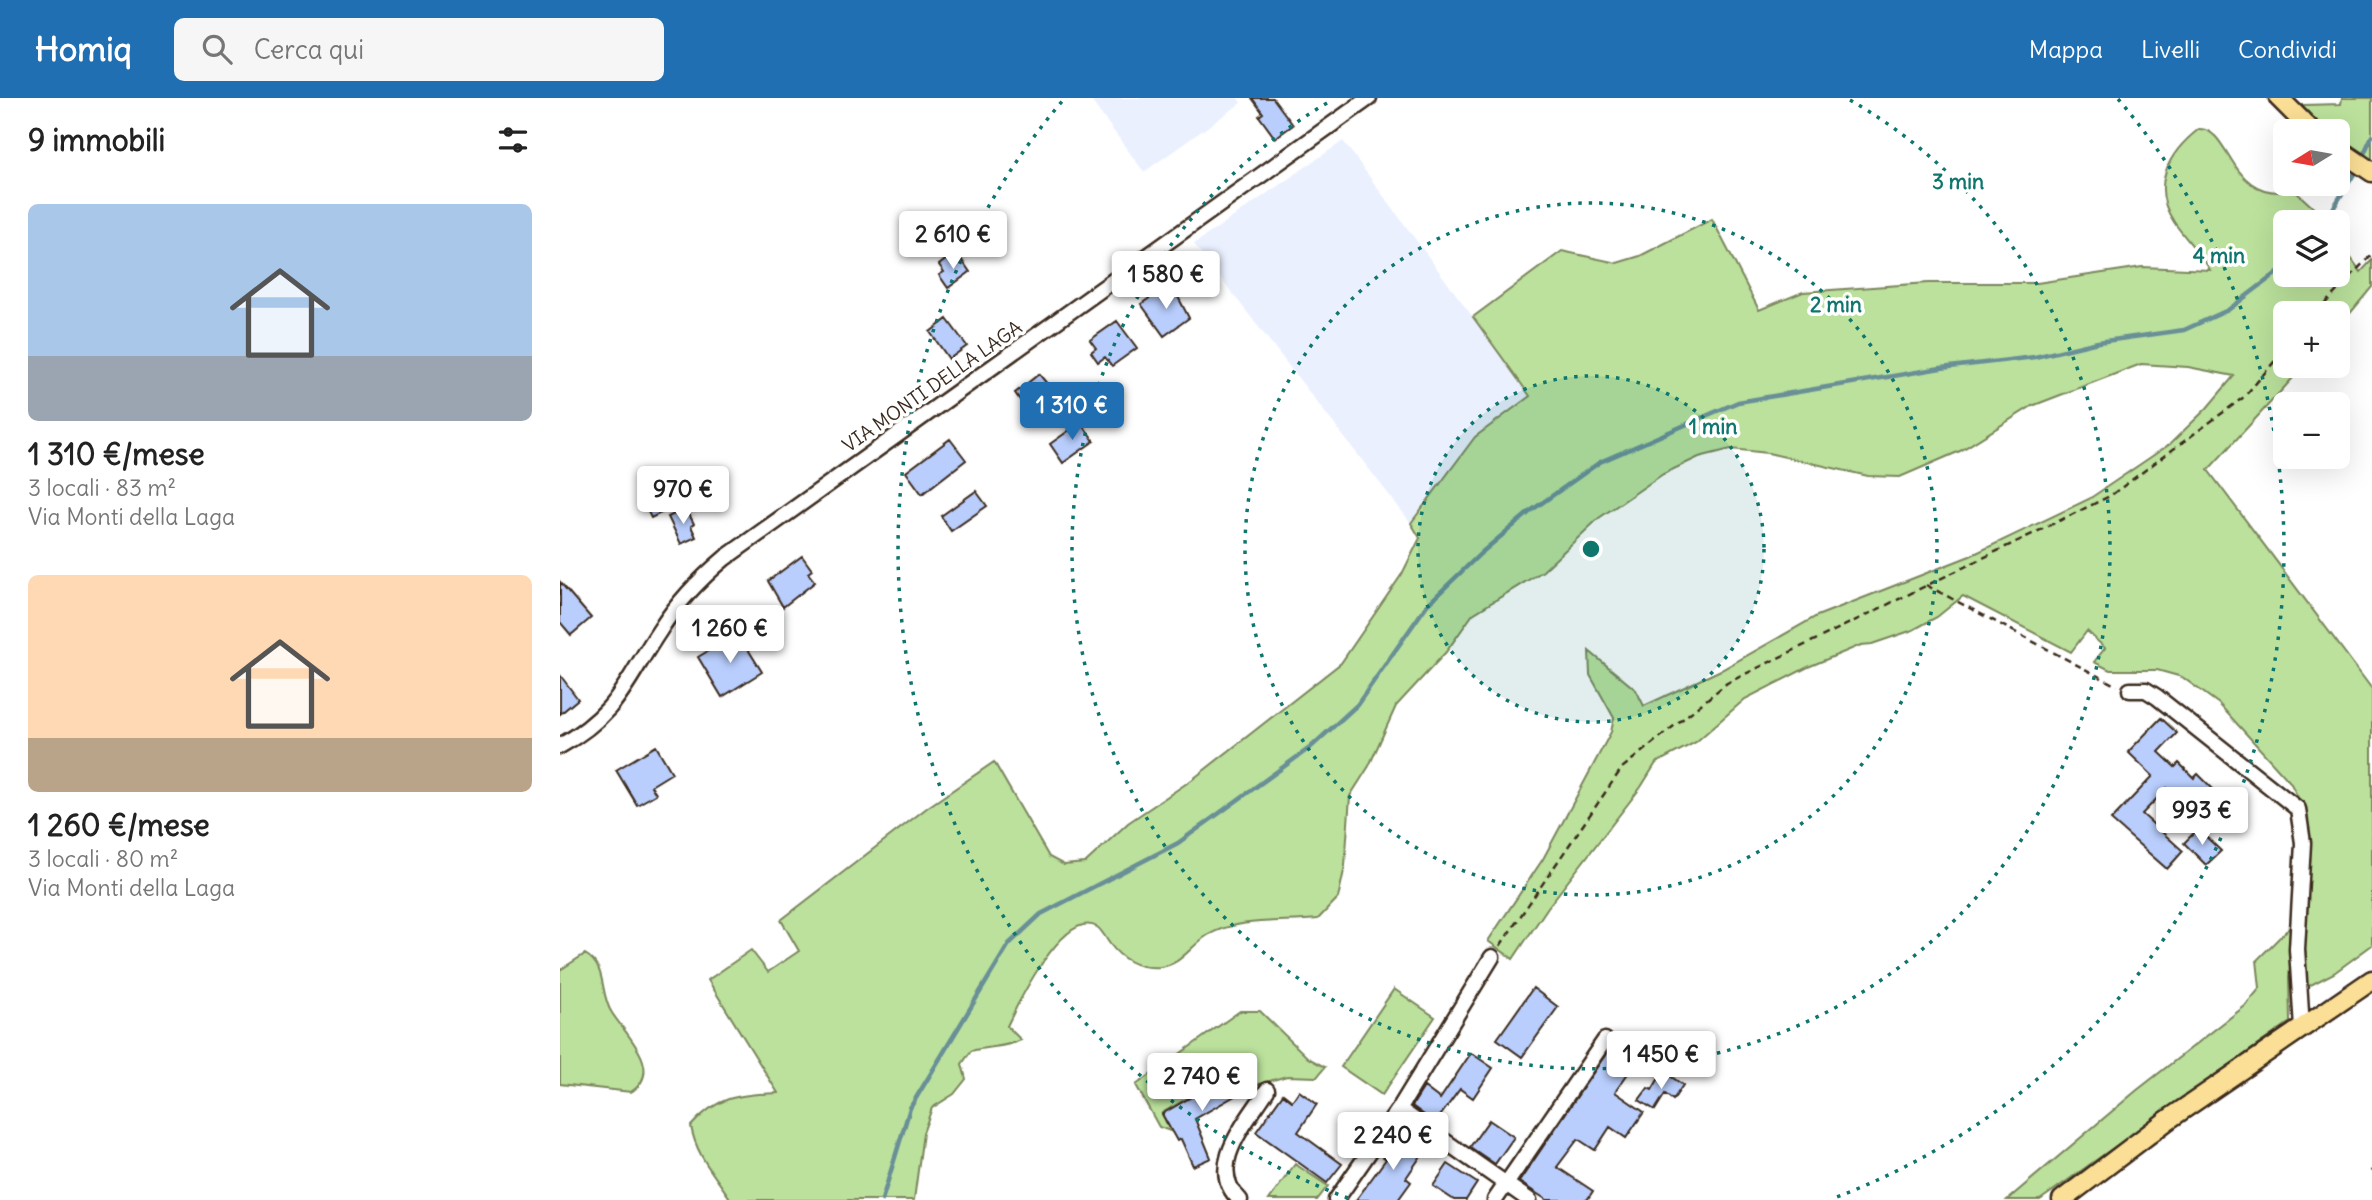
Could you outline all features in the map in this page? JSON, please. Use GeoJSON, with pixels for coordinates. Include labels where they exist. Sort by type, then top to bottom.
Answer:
{"type":"FeatureCollection","features":[{"type":"Feature","properties":{"kind":"main road"},"geometry":{"type":"LineString","coordinates":[[2279,98],[2300,119]]}},
{"type":"Feature","properties":{"kind":"main road"},"geometry":{"type":"LineString","coordinates":[[2350,157],[2372,172]]}},
{"type":"Feature","properties":{"kind":"main road"},"geometry":{"type":"LineString","coordinates":[[2062,1200],[2169,1119],[2372,980]]}},
{"type":"Feature","properties":{"kind":"street","name":"VIA MONTI DELLA LAGA"},"geometry":{"type":"LineString","coordinates":[[560,746],[595,723],[612,707],[661,628],[691,591],[724,558],[1369,98]]}},
{"type":"Feature","properties":{"kind":"street"},"geometry":{"type":"LineString","coordinates":[[2130,690],[2146,690],[2157,697],[2298,809],[2303,843],[2297,949],[2302,1028]]}},
{"type":"Feature","properties":{"kind":"street"},"geometry":{"type":"LineString","coordinates":[[1335,1200],[1399,1109],[1492,957]]}},
{"type":"Feature","properties":{"kind":"street"},"geometry":{"type":"LineString","coordinates":[[1495,1200],[1605,1040]]}},
{"type":"Feature","properties":{"kind":"street"},"geometry":{"type":"LineString","coordinates":[[1240,1200],[1225,1180],[1226,1160],[1267,1090]]}},
{"type":"Feature","properties":{"kind":"street"},"geometry":{"type":"LineString","coordinates":[[1399,1109],[1529,1200]]}},
{"type":"Feature","properties":{"kind":"path"},"geometry":{"type":"LineString","coordinates":[[2327,301],[2372,254]]}},
{"type":"Feature","properties":{"kind":"path"},"geometry":{"type":"LineString","coordinates":[[1492,957],[1622,768],[1727,683],[2110,496],[2244,397],[2273,363]]}},
{"type":"Feature","properties":{"kind":"path"},"geometry":{"type":"LineString","coordinates":[[1926,585],[2107,683],[2130,690]]}},
{"type":"Feature","properties":{"kind":"shaded area"},"geometry":{"type":"Polygon","coordinates":[[[1089,98],[1238,98],[1241,103],[1144,172],[1089,98]]]}},
{"type":"Feature","properties":{"kind":"shaded area"},"geometry":{"type":"Polygon","coordinates":[[[1343,141],[1531,396],[1475,437],[1411,523],[1194,244],[1343,141]]]}},
{"type":"Feature","properties":{"kind":"green space"},"geometry":{"type":"Polygon","coordinates":[[[2342,98],[2372,98],[2372,163],[2350,150],[2350,119],[2303,117],[2303,105],[2341,104],[2342,98]]]}},
{"type":"Feature","properties":{"kind":"green space"},"geometry":{"type":"Polygon","coordinates":[[[2199,129],[2210,132],[2219,140],[2244,177],[2256,187],[2273,192],[2273,196],[2301,196],[2316,210],[2273,210],[2273,287],[2350,287],[2350,257],[2361,272],[2372,260],[2372,287],[2350,314],[2350,301],[2273,301],[2273,378],[2293,378],[2280,392],[2273,392],[2273,400],[2208,470],[2372,689],[2372,945],[2334,973],[2303,989],[2307,815],[2290,782],[2219,704],[2182,677],[2157,670],[2110,670],[2094,662],[2105,648],[2087,631],[2071,652],[1963,596],[1937,617],[1913,630],[1861,645],[1808,667],[1745,699],[1696,742],[1656,763],[1641,787],[1548,907],[1513,959],[1488,941],[1543,859],[1611,732],[1614,718],[1590,675],[1589,651],[1636,690],[1644,706],[1723,669],[1817,616],[1970,556],[2089,499],[2170,444],[2207,408],[2234,376],[2188,367],[2141,364],[2032,406],[1960,451],[1900,477],[1868,476],[1768,453],[1731,449],[1699,457],[1663,474],[1599,518],[1543,571],[1473,614],[1446,652],[1396,706],[1369,766],[1350,796],[1345,866],[1338,898],[1318,919],[1233,925],[1208,935],[1175,962],[1160,967],[1138,965],[1126,959],[1115,950],[1097,927],[1084,925],[1071,931],[1044,961],[1007,1026],[1021,1040],[971,1051],[962,1064],[966,1079],[954,1094],[932,1108],[923,1133],[914,1200],[731,1200],[697,1147],[691,1126],[720,1102],[740,1096],[778,1093],[708,980],[751,950],[768,972],[799,951],[781,920],[928,807],[994,762],[1049,857],[1064,865],[1085,863],[1128,823],[1193,779],[1341,663],[1402,574],[1420,538],[1411,523],[1475,437],[1530,396],[1473,317],[1562,251],[1617,263],[1640,256],[1712,219],[1759,310],[1803,292],[1928,283],[2037,283],[2142,267],[2210,270],[2174,222],[2163,196],[2163,183],[2171,159],[2199,129]]]}},
{"type":"Feature","properties":{"kind":"green space"},"geometry":{"type":"Polygon","coordinates":[[[2294,923],[2289,978],[2290,1022],[2040,1200],[2007,1200],[2136,1091],[2245,1006],[2260,988],[2257,960],[2294,923]]]}},
{"type":"Feature","properties":{"kind":"green space"},"geometry":{"type":"Polygon","coordinates":[[[585,954],[597,966],[608,1006],[640,1052],[644,1063],[641,1083],[631,1092],[560,1084],[560,970],[585,954]]]}},
{"type":"Feature","properties":{"kind":"green space"},"geometry":{"type":"Polygon","coordinates":[[[1394,989],[1435,1017],[1382,1095],[1341,1067],[1394,989]]]}},
{"type":"Feature","properties":{"kind":"green space"},"geometry":{"type":"Polygon","coordinates":[[[1240,1011],[1260,1011],[1308,1058],[1325,1067],[1317,1077],[1287,1076],[1252,1086],[1240,1068],[1162,1113],[1170,1131],[1159,1127],[1136,1085],[1240,1011]]]}},
{"type":"Feature","properties":{"kind":"green space"},"geometry":{"type":"Polygon","coordinates":[[[1295,1164],[1328,1186],[1317,1200],[1269,1200],[1295,1164]]]}},
{"type":"Feature","properties":{"kind":"building"},"geometry":{"type":"Polygon","coordinates":[[[1252,98],[1273,98],[1293,125],[1275,138],[1259,116],[1263,113],[1252,98]]]}},
{"type":"Feature","properties":{"kind":"building"},"geometry":{"type":"Polygon","coordinates":[[[952,255],[957,262],[961,259],[970,272],[948,288],[939,275],[944,272],[939,265],[952,255]]]}},
{"type":"Feature","properties":{"kind":"building"},"geometry":{"type":"Polygon","coordinates":[[[1173,287],[1189,318],[1164,336],[1141,304],[1161,290],[1164,294],[1173,287]]]}},
{"type":"Feature","properties":{"kind":"building"},"geometry":{"type":"Polygon","coordinates":[[[947,319],[967,346],[949,359],[930,332],[947,319]]]}},
{"type":"Feature","properties":{"kind":"building"},"geometry":{"type":"Polygon","coordinates":[[[1117,321],[1137,348],[1112,366],[1105,357],[1098,362],[1091,352],[1096,348],[1090,340],[1117,321]]]}},
{"type":"Feature","properties":{"kind":"building"},"geometry":{"type":"Polygon","coordinates":[[[1039,374],[1063,403],[1048,414],[1043,408],[1031,416],[1015,393],[1039,374]]]}},
{"type":"Feature","properties":{"kind":"building"},"geometry":{"type":"Polygon","coordinates":[[[1081,422],[1094,441],[1063,463],[1050,444],[1081,422]]]}},
{"type":"Feature","properties":{"kind":"building"},"geometry":{"type":"Polygon","coordinates":[[[950,439],[966,460],[922,494],[906,472],[950,439]]]}},
{"type":"Feature","properties":{"kind":"building"},"geometry":{"type":"Polygon","coordinates":[[[655,491],[665,511],[651,518],[641,498],[655,491]]]}},
{"type":"Feature","properties":{"kind":"building"},"geometry":{"type":"Polygon","coordinates":[[[976,491],[987,506],[951,531],[941,516],[976,491]]]}},
{"type":"Feature","properties":{"kind":"building"},"geometry":{"type":"Polygon","coordinates":[[[686,508],[694,524],[691,526],[696,537],[681,544],[668,517],[686,508]]]}},
{"type":"Feature","properties":{"kind":"building"},"geometry":{"type":"Polygon","coordinates":[[[802,556],[812,570],[808,573],[815,582],[783,607],[768,581],[802,556]]]}},
{"type":"Feature","properties":{"kind":"building"},"geometry":{"type":"Polygon","coordinates":[[[560,582],[591,618],[571,635],[560,622],[560,582]]]}},
{"type":"Feature","properties":{"kind":"building"},"geometry":{"type":"Polygon","coordinates":[[[738,633],[762,672],[722,697],[698,657],[738,633]]]}},
{"type":"Feature","properties":{"kind":"building"},"geometry":{"type":"Polygon","coordinates":[[[560,675],[578,699],[560,714],[560,675]]]}},
{"type":"Feature","properties":{"kind":"building"},"geometry":{"type":"Polygon","coordinates":[[[2161,718],[2177,733],[2159,752],[2175,767],[2179,763],[2194,778],[2198,774],[2225,801],[2200,827],[2167,788],[2142,814],[2183,851],[2167,869],[2111,820],[2153,776],[2128,752],[2161,718]]]}},
{"type":"Feature","properties":{"kind":"building"},"geometry":{"type":"Polygon","coordinates":[[[656,746],[672,773],[651,786],[656,794],[637,805],[616,770],[656,746]]]}},
{"type":"Feature","properties":{"kind":"building"},"geometry":{"type":"Polygon","coordinates":[[[2198,829],[2221,851],[2206,865],[2184,843],[2198,829]]]}},
{"type":"Feature","properties":{"kind":"building"},"geometry":{"type":"Polygon","coordinates":[[[1533,988],[1558,1007],[1522,1057],[1497,1039],[1533,988]]]}},
{"type":"Feature","properties":{"kind":"building"},"geometry":{"type":"Polygon","coordinates":[[[1614,1042],[1638,1059],[1615,1092],[1644,1112],[1626,1138],[1610,1127],[1595,1150],[1578,1139],[1557,1167],[1593,1191],[1587,1200],[1547,1200],[1519,1182],[1614,1042]]]}},
{"type":"Feature","properties":{"kind":"building"},"geometry":{"type":"Polygon","coordinates":[[[1471,1053],[1493,1068],[1473,1098],[1460,1089],[1435,1123],[1412,1106],[1424,1087],[1440,1099],[1471,1053]]]}},
{"type":"Feature","properties":{"kind":"building"},"geometry":{"type":"Polygon","coordinates":[[[1241,1068],[1252,1086],[1195,1119],[1211,1158],[1193,1166],[1181,1139],[1177,1141],[1162,1114],[1241,1068]]]}},
{"type":"Feature","properties":{"kind":"building"},"geometry":{"type":"Polygon","coordinates":[[[1663,1071],[1683,1085],[1673,1100],[1665,1094],[1655,1110],[1639,1100],[1648,1088],[1652,1090],[1663,1071]]]}},
{"type":"Feature","properties":{"kind":"building"},"geometry":{"type":"Polygon","coordinates":[[[1299,1091],[1317,1104],[1298,1132],[1342,1164],[1327,1183],[1256,1132],[1283,1094],[1292,1101],[1299,1091]]]}},
{"type":"Feature","properties":{"kind":"building"},"geometry":{"type":"Polygon","coordinates":[[[1489,1120],[1514,1137],[1495,1164],[1470,1147],[1489,1120]]]}},
{"type":"Feature","properties":{"kind":"building"},"geometry":{"type":"Polygon","coordinates":[[[1397,1134],[1423,1153],[1406,1178],[1411,1182],[1398,1200],[1356,1200],[1386,1159],[1382,1156],[1397,1134]]]}},
{"type":"Feature","properties":{"kind":"building"},"geometry":{"type":"Polygon","coordinates":[[[1448,1164],[1477,1183],[1466,1200],[1454,1200],[1433,1186],[1448,1164]]]}},
{"type":"Feature","properties":{"kind":"waterway"},"geometry":{"type":"LineString","coordinates":[[2362,158],[2372,136]]}},
{"type":"Feature","properties":{"kind":"waterway"},"geometry":{"type":"LineString","coordinates":[[2332,210],[2357,169]]}},
{"type":"Feature","properties":{"kind":"waterway"},"geometry":{"type":"LineString","coordinates":[[882,1200],[910,1108],[1009,944],[1041,914],[1178,843],[1311,747],[1357,705],[1427,605],[1481,553],[1532,510],[1600,462],[1738,402],[1941,368],[2035,357],[2098,342],[2184,330],[2228,310],[2273,276]]}}]}
